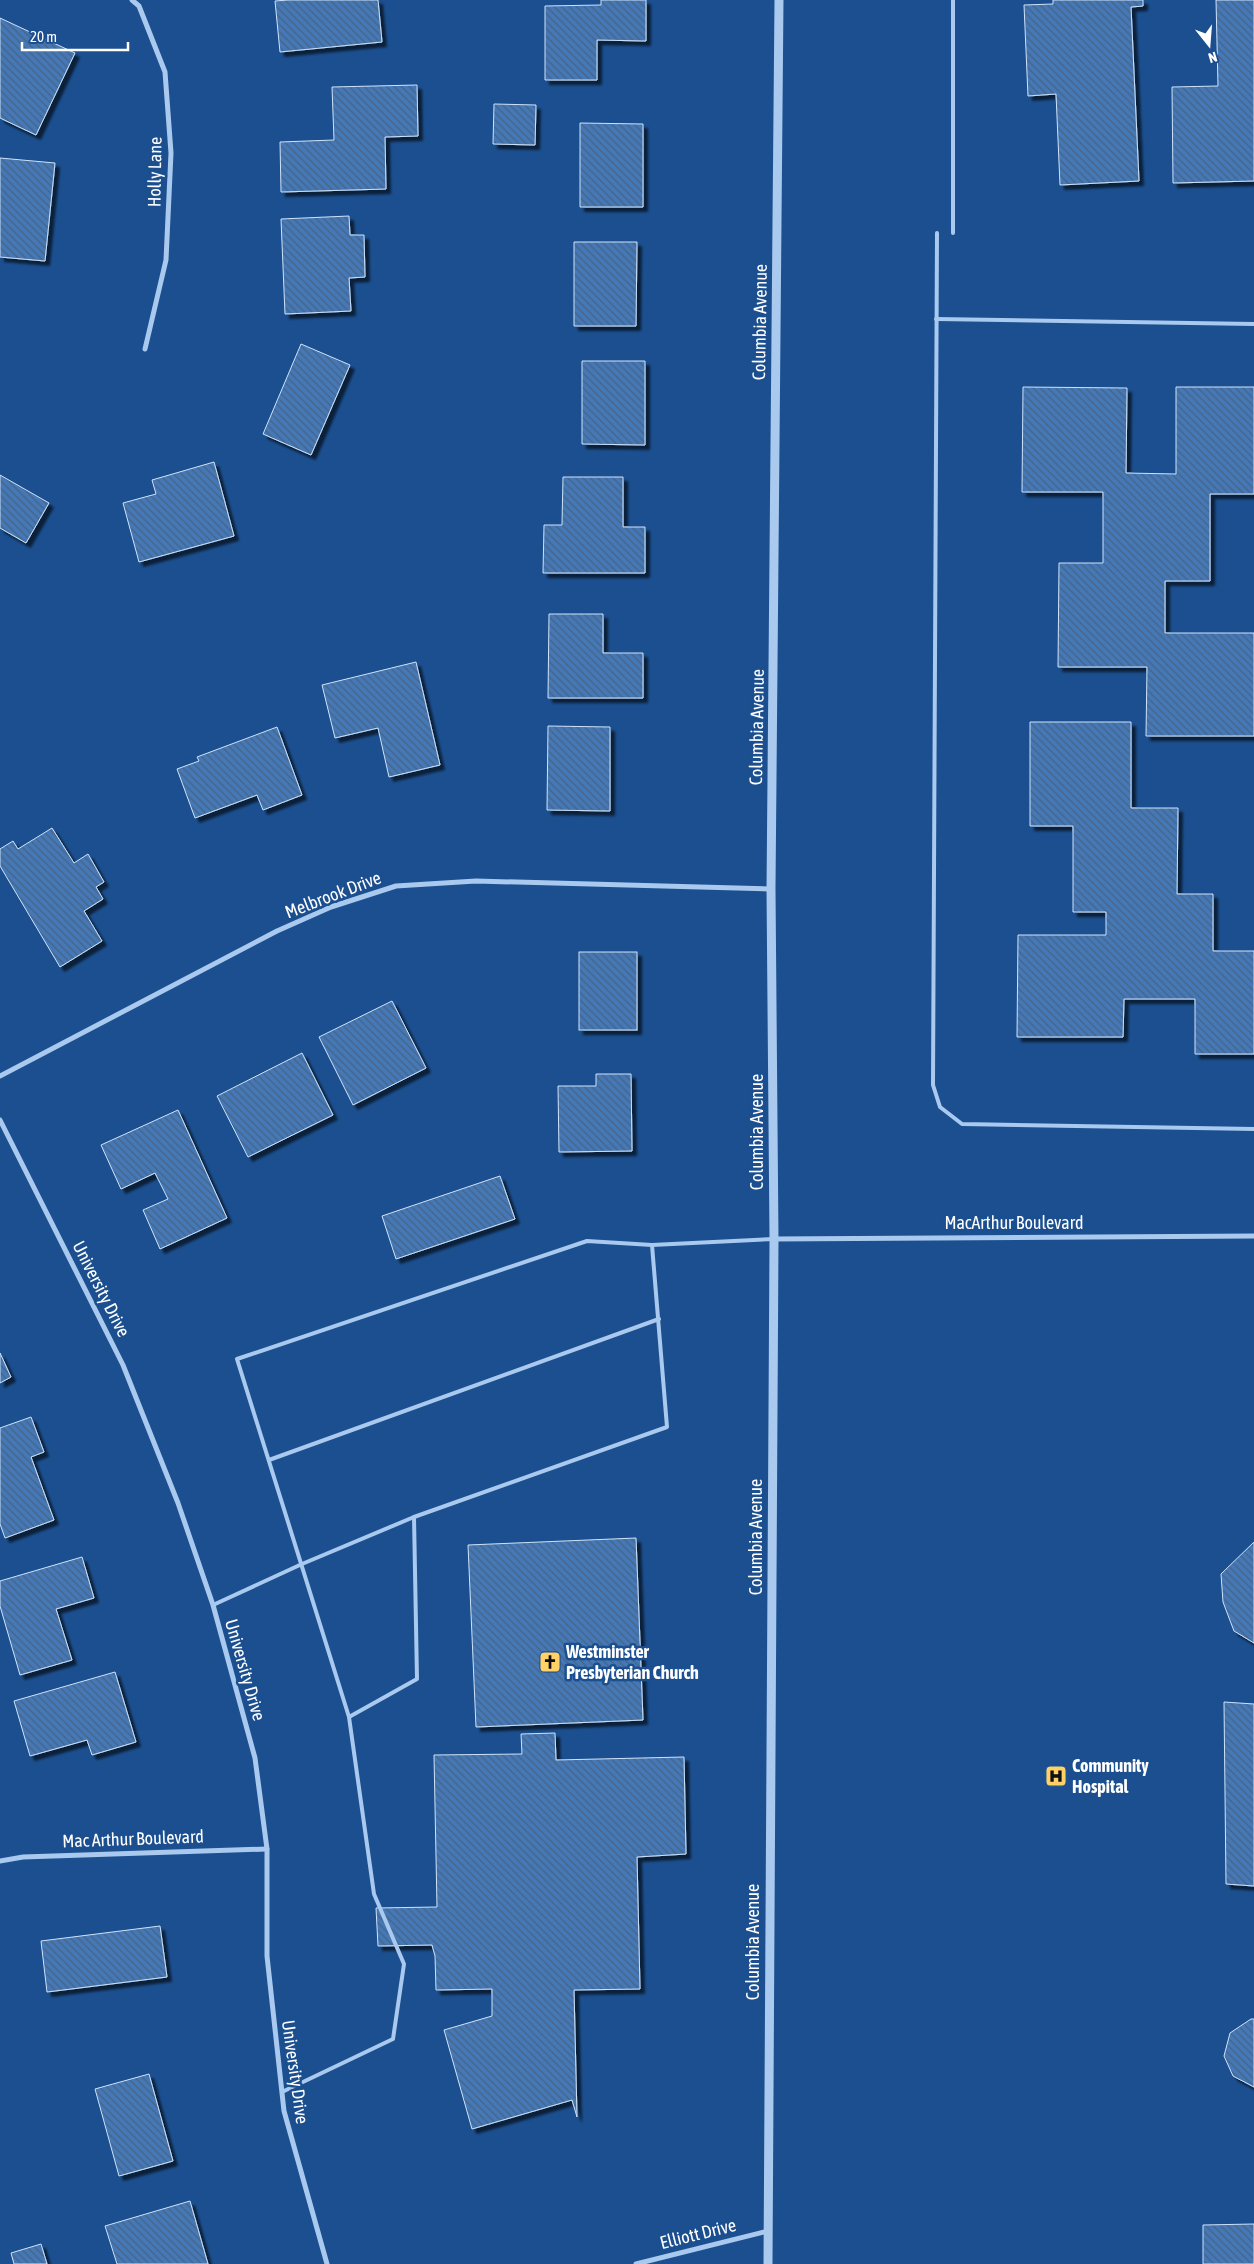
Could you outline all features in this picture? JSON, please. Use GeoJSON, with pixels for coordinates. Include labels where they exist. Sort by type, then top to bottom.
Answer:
{"type":"FeatureCollection","features":[{"type":"Feature","properties":{"kind":"street","name":"Holly Lane"},"geometry":{"type":"LineString","coordinates":[[132,0],[139,6],[165,72],[171,153],[166,260],[145,349]]}},
{"type":"Feature","properties":{"kind":"street","name":"Columbia Avenue"},"geometry":{"type":"LineString","coordinates":[[768,2264],[774,1239],[771,889],[779,0]]}},
{"type":"Feature","properties":{"kind":"street","name":"Melbrook Drive"},"geometry":{"type":"LineString","coordinates":[[0,1076],[277,931],[331,906],[396,886],[476,881],[771,889]]}},
{"type":"Feature","properties":{"kind":"street","name":"University Drive"},"geometry":{"type":"LineString","coordinates":[[0,1120],[123,1365],[178,1503],[213,1605],[255,1758],[266,1849],[268,1956],[284,2111],[327,2264]]}},
{"type":"Feature","properties":{"kind":"street","name":"MacArthur Boulevard"},"geometry":{"type":"LineString","coordinates":[[774,1239],[1254,1236]]}},
{"type":"Feature","properties":{"kind":"street","name":"Mac Arthur Boulevard"},"geometry":{"type":"LineString","coordinates":[[0,1861],[23,1857],[266,1849]]}},
{"type":"Feature","properties":{"kind":"street","name":"Elliott Drive"},"geometry":{"type":"LineString","coordinates":[[636,2264],[768,2231]]}},
{"type":"Feature","properties":{"kind":"lane"},"geometry":{"type":"LineString","coordinates":[[953,0],[953,233]]}},
{"type":"Feature","properties":{"kind":"lane"},"geometry":{"type":"LineString","coordinates":[[937,233],[933,1085],[940,1107],[962,1124],[1254,1129]]}},
{"type":"Feature","properties":{"kind":"lane"},"geometry":{"type":"LineString","coordinates":[[936,319],[1254,324]]}},
{"type":"Feature","properties":{"kind":"lane"},"geometry":{"type":"LineString","coordinates":[[282,2092],[393,2039],[404,1964],[374,1894],[349,1717],[237,1359],[587,1241],[652,1245],[774,1239]]}},
{"type":"Feature","properties":{"kind":"lane"},"geometry":{"type":"LineString","coordinates":[[213,1605],[302,1564],[414,1517],[667,1427],[652,1245]]}},
{"type":"Feature","properties":{"kind":"lane"},"geometry":{"type":"LineString","coordinates":[[269,1460],[659,1318]]}},
{"type":"Feature","properties":{"kind":"lane"},"geometry":{"type":"LineString","coordinates":[[349,1717],[417,1679],[414,1517]]}},
{"type":"Feature","properties":{"kind":"building"},"geometry":{"type":"Polygon","coordinates":[[[378,0],[382,42],[280,52],[275,1],[378,0]]]}},
{"type":"Feature","properties":{"kind":"building"},"geometry":{"type":"Polygon","coordinates":[[[601,0],[646,0],[646,41],[597,40],[597,80],[545,80],[545,6],[601,5],[601,0]]]}},
{"type":"Feature","properties":{"kind":"building"},"geometry":{"type":"Polygon","coordinates":[[[1053,0],[1143,0],[1143,6],[1131,7],[1139,181],[1060,185],[1056,94],[1028,96],[1024,5],[1053,4],[1053,0]]]}},
{"type":"Feature","properties":{"kind":"building"},"geometry":{"type":"Polygon","coordinates":[[[1216,0],[1254,0],[1254,181],[1173,183],[1172,87],[1218,86],[1216,0]]]}},
{"type":"Feature","properties":{"kind":"building"},"geometry":{"type":"Polygon","coordinates":[[[0,18],[75,53],[36,135],[0,118],[0,18]]]}},
{"type":"Feature","properties":{"kind":"building"},"geometry":{"type":"Polygon","coordinates":[[[417,85],[418,136],[385,137],[386,189],[281,192],[280,142],[334,140],[332,87],[417,85]]]}},
{"type":"Feature","properties":{"kind":"building"},"geometry":{"type":"Polygon","coordinates":[[[494,104],[536,105],[535,145],[493,144],[494,104]]]}},
{"type":"Feature","properties":{"kind":"building"},"geometry":{"type":"Polygon","coordinates":[[[580,123],[643,124],[643,207],[580,207],[580,123]]]}},
{"type":"Feature","properties":{"kind":"building"},"geometry":{"type":"Polygon","coordinates":[[[0,158],[55,163],[45,261],[0,257],[0,158]]]}},
{"type":"Feature","properties":{"kind":"building"},"geometry":{"type":"Polygon","coordinates":[[[349,216],[350,235],[364,235],[365,277],[349,278],[351,311],[285,314],[281,219],[349,216]]]}},
{"type":"Feature","properties":{"kind":"building"},"geometry":{"type":"Polygon","coordinates":[[[574,242],[637,242],[636,326],[574,326],[574,242]]]}},
{"type":"Feature","properties":{"kind":"building"},"geometry":{"type":"Polygon","coordinates":[[[301,344],[350,365],[311,455],[263,434],[301,344]]]}},
{"type":"Feature","properties":{"kind":"building"},"geometry":{"type":"Polygon","coordinates":[[[582,361],[645,361],[645,445],[582,444],[582,361]]]}},
{"type":"Feature","properties":{"kind":"building"},"geometry":{"type":"Polygon","coordinates":[[[1023,387],[1127,388],[1126,473],[1176,474],[1176,387],[1254,387],[1254,494],[1210,494],[1210,581],[1165,581],[1165,633],[1254,633],[1254,736],[1146,736],[1147,667],[1058,667],[1059,563],[1103,563],[1103,492],[1022,492],[1023,387]]]}},
{"type":"Feature","properties":{"kind":"building"},"geometry":{"type":"Polygon","coordinates":[[[214,462],[234,536],[139,562],[123,503],[156,494],[152,480],[214,462]]]}},
{"type":"Feature","properties":{"kind":"building"},"geometry":{"type":"Polygon","coordinates":[[[0,475],[49,503],[26,543],[0,528],[0,475]]]}},
{"type":"Feature","properties":{"kind":"building"},"geometry":{"type":"Polygon","coordinates":[[[563,477],[623,477],[623,527],[645,527],[645,573],[543,573],[544,525],[562,525],[563,477]]]}},
{"type":"Feature","properties":{"kind":"building"},"geometry":{"type":"Polygon","coordinates":[[[549,614],[603,614],[603,653],[643,653],[643,698],[548,698],[549,614]]]}},
{"type":"Feature","properties":{"kind":"building"},"geometry":{"type":"Polygon","coordinates":[[[416,662],[440,765],[389,777],[378,728],[335,738],[322,685],[416,662]]]}},
{"type":"Feature","properties":{"kind":"building"},"geometry":{"type":"Polygon","coordinates":[[[1030,722],[1131,722],[1131,808],[1178,808],[1177,894],[1213,894],[1213,951],[1254,951],[1254,1054],[1195,1054],[1195,999],[1124,999],[1123,1037],[1017,1037],[1018,935],[1106,935],[1106,912],[1073,912],[1073,826],[1030,826],[1030,722]]]}},
{"type":"Feature","properties":{"kind":"building"},"geometry":{"type":"Polygon","coordinates":[[[548,726],[610,727],[610,811],[547,810],[548,726]]]}},
{"type":"Feature","properties":{"kind":"building"},"geometry":{"type":"Polygon","coordinates":[[[277,727],[302,795],[263,810],[257,795],[195,818],[177,769],[199,761],[197,757],[277,727]]]}},
{"type":"Feature","properties":{"kind":"building"},"geometry":{"type":"Polygon","coordinates":[[[52,828],[74,863],[88,854],[104,882],[96,887],[103,899],[84,911],[102,941],[60,967],[0,866],[0,849],[13,841],[18,849],[52,828]]]}},
{"type":"Feature","properties":{"kind":"building"},"geometry":{"type":"Polygon","coordinates":[[[579,952],[637,952],[637,1030],[579,1030],[579,952]]]}},
{"type":"Feature","properties":{"kind":"building"},"geometry":{"type":"Polygon","coordinates":[[[392,1001],[426,1068],[353,1105],[319,1037],[392,1001]]]}},
{"type":"Feature","properties":{"kind":"building"},"geometry":{"type":"Polygon","coordinates":[[[302,1053],[333,1115],[248,1157],[217,1096],[302,1053]]]}},
{"type":"Feature","properties":{"kind":"building"},"geometry":{"type":"Polygon","coordinates":[[[596,1074],[631,1074],[632,1151],[559,1152],[558,1086],[596,1086],[596,1074]]]}},
{"type":"Feature","properties":{"kind":"building"},"geometry":{"type":"Polygon","coordinates":[[[178,1110],[227,1218],[160,1249],[143,1210],[168,1199],[155,1173],[121,1189],[101,1145],[178,1110]]]}},
{"type":"Feature","properties":{"kind":"building"},"geometry":{"type":"Polygon","coordinates":[[[500,1176],[515,1219],[396,1259],[382,1216],[500,1176]]]}},
{"type":"Feature","properties":{"kind":"building"},"geometry":{"type":"Polygon","coordinates":[[[0,1353],[11,1377],[0,1383],[0,1353]]]}},
{"type":"Feature","properties":{"kind":"building"},"geometry":{"type":"Polygon","coordinates":[[[31,1417],[44,1452],[31,1457],[54,1520],[5,1538],[0,1524],[0,1428],[31,1417]]]}},
{"type":"Feature","properties":{"kind":"building"},"geometry":{"type":"Polygon","coordinates":[[[636,1538],[643,1720],[476,1727],[468,1545],[636,1538]]]}},
{"type":"Feature","properties":{"kind":"building"},"geometry":{"type":"Polygon","coordinates":[[[1254,1542],[1254,1643],[1234,1631],[1223,1602],[1221,1574],[1254,1542]]]}},
{"type":"Feature","properties":{"kind":"building"},"geometry":{"type":"Polygon","coordinates":[[[82,1557],[94,1598],[56,1609],[72,1660],[20,1675],[0,1606],[0,1581],[82,1557]]]}},
{"type":"Feature","properties":{"kind":"building"},"geometry":{"type":"Polygon","coordinates":[[[115,1672],[136,1742],[92,1755],[87,1740],[30,1756],[14,1701],[115,1672]]]}},
{"type":"Feature","properties":{"kind":"building"},"geometry":{"type":"Polygon","coordinates":[[[1224,1702],[1254,1704],[1254,1886],[1226,1884],[1224,1702]]]}},
{"type":"Feature","properties":{"kind":"building"},"geometry":{"type":"Polygon","coordinates":[[[555,1733],[556,1760],[684,1757],[686,1854],[637,1857],[640,1989],[574,1990],[577,2117],[572,2100],[472,2129],[444,2030],[492,2016],[492,1989],[436,1990],[435,1956],[432,1945],[378,1946],[376,1908],[437,1907],[434,1755],[522,1754],[521,1734],[555,1733]]]}},
{"type":"Feature","properties":{"kind":"building"},"geometry":{"type":"Polygon","coordinates":[[[160,1926],[167,1977],[47,1992],[41,1941],[160,1926]]]}},
{"type":"Feature","properties":{"kind":"building"},"geometry":{"type":"Polygon","coordinates":[[[1251,2019],[1254,2019],[1254,2087],[1233,2076],[1224,2056],[1230,2033],[1251,2019]]]}},
{"type":"Feature","properties":{"kind":"building"},"geometry":{"type":"Polygon","coordinates":[[[149,2074],[173,2161],[119,2176],[95,2089],[149,2074]]]}},
{"type":"Feature","properties":{"kind":"building"},"geometry":{"type":"Polygon","coordinates":[[[190,2201],[208,2264],[117,2264],[105,2226],[190,2201]]]}},
{"type":"Feature","properties":{"kind":"building"},"geometry":{"type":"Polygon","coordinates":[[[1254,2224],[1254,2264],[1203,2264],[1203,2225],[1254,2224]]]}},
{"type":"Feature","properties":{"kind":"building"},"geometry":{"type":"Polygon","coordinates":[[[41,2244],[47,2264],[14,2264],[11,2253],[41,2244]]]}},
{"type":"Feature","properties":{"kind":"place","name":"Westminster Presbyterian Church"},"geometry":{"type":"Point","coordinates":[550,1662]}},
{"type":"Feature","properties":{"kind":"place","name":"Community Hospital"},"geometry":{"type":"Point","coordinates":[1056,1776]}}]}
